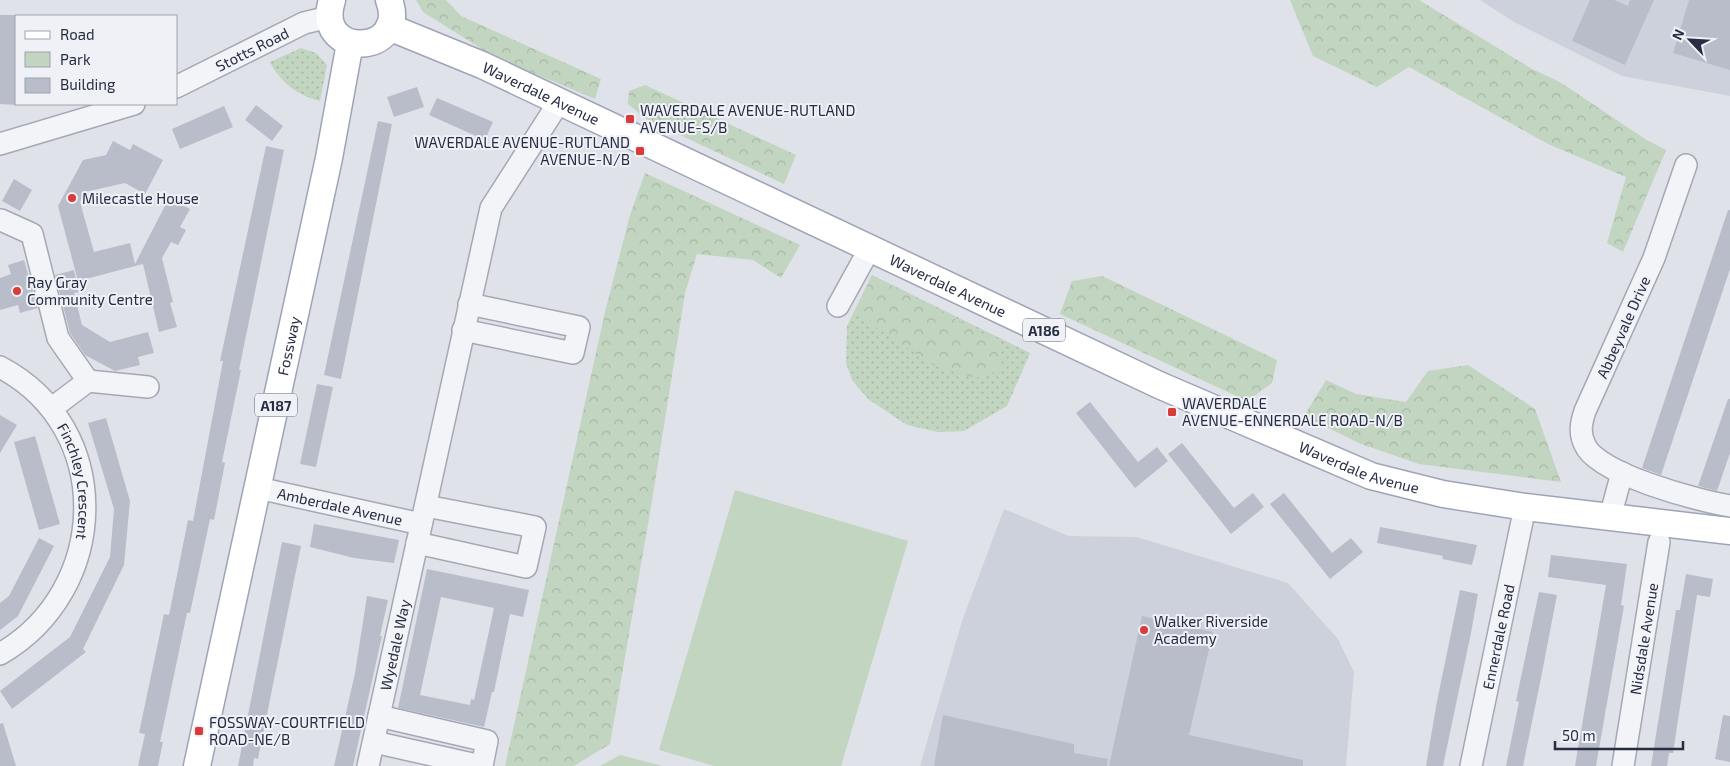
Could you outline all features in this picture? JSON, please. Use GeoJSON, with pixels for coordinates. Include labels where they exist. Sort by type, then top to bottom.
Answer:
{"type":"FeatureCollection","features":[{"type":"Feature","properties":{"kind":"main road"},"geometry":{"type":"LineString","coordinates":[[330,8],[336,33],[350,43],[368,44],[384,34],[389,27],[392,17],[389,0]]}},
{"type":"Feature","properties":{"kind":"main road","name":"Waverdale Avenue"},"geometry":{"type":"LineString","coordinates":[[389,27],[482,65],[1159,385],[1372,476],[1443,494],[1524,506],[1730,531]]}},
{"type":"Feature","properties":{"kind":"main road","name":"Fossway"},"geometry":{"type":"LineString","coordinates":[[197,766],[329,158],[350,43]]}},
{"type":"Feature","properties":{"kind":"street","name":"Stotts Road"},"geometry":{"type":"LineString","coordinates":[[178,86],[330,8]]}},
{"type":"Feature","properties":{"kind":"street","name":"Wyedale Way"},"geometry":{"type":"LineString","coordinates":[[368,766],[490,208],[559,102]]}},
{"type":"Feature","properties":{"kind":"street"},"geometry":{"type":"LineString","coordinates":[[0,144],[131,105]]}},
{"type":"Feature","properties":{"kind":"street","name":"Abbeyvale Drive"},"geometry":{"type":"LineString","coordinates":[[1686,165],[1654,258],[1581,422],[1581,433],[1585,446],[1592,456],[1622,473],[1703,502],[1730,506]]}},
{"type":"Feature","properties":{"kind":"street"},"geometry":{"type":"LineString","coordinates":[[0,220],[32,234],[58,338],[88,381]]}},
{"type":"Feature","properties":{"kind":"street"},"geometry":{"type":"LineString","coordinates":[[838,306],[870,248]]}},
{"type":"Feature","properties":{"kind":"street"},"geometry":{"type":"LineString","coordinates":[[463,330],[573,353],[579,327],[469,304]]}},
{"type":"Feature","properties":{"kind":"street","name":"Finchley Crescent"},"geometry":{"type":"LineString","coordinates":[[0,367],[32,388],[52,408],[63,424],[74,449],[84,485],[85,514],[82,544],[74,571],[59,600],[18,644],[0,654]]}},
{"type":"Feature","properties":{"kind":"street"},"geometry":{"type":"LineString","coordinates":[[52,408],[88,381],[148,387]]}},
{"type":"Feature","properties":{"kind":"street"},"geometry":{"type":"LineString","coordinates":[[1610,517],[1622,473]]}},
{"type":"Feature","properties":{"kind":"street","name":"Amberdale Avenue"},"geometry":{"type":"LineString","coordinates":[[258,488],[422,524]]}},
{"type":"Feature","properties":{"kind":"street","name":"Ennerdale Road"},"geometry":{"type":"LineString","coordinates":[[1471,766],[1524,506]]}},
{"type":"Feature","properties":{"kind":"street","name":"Nidsdale Avenue"},"geometry":{"type":"LineString","coordinates":[[1623,766],[1659,542]]}},
{"type":"Feature","properties":{"kind":"street"},"geometry":{"type":"LineString","coordinates":[[374,742],[482,766],[487,741],[379,716]]}},
{"type":"Feature","properties":{"kind":"shaded area"},"geometry":{"type":"Polygon","coordinates":[[[1480,0],[1730,0],[1730,96],[1622,76],[1514,22],[1480,0]]]}},
{"type":"Feature","properties":{"kind":"shaded area","name":"Walker Riverside Academy"},"geometry":{"type":"Polygon","coordinates":[[[1004,509],[1069,536],[1137,537],[1288,583],[1338,639],[1354,672],[1346,766],[920,766],[962,621],[1004,509]]]}},
{"type":"Feature","properties":{"kind":"green space"},"geometry":{"type":"Polygon","coordinates":[[[416,0],[446,0],[461,16],[601,79],[595,99],[493,56],[423,12],[416,0]]]}},
{"type":"Feature","properties":{"kind":"green space"},"geometry":{"type":"Polygon","coordinates":[[[1290,0],[1419,0],[1532,69],[1560,82],[1645,139],[1666,150],[1623,252],[1607,243],[1626,177],[1548,144],[1409,67],[1377,87],[1313,56],[1290,0]]]}},
{"type":"Feature","properties":{"kind":"green space"},"geometry":{"type":"Polygon","coordinates":[[[301,48],[316,53],[327,65],[320,101],[304,96],[290,87],[279,76],[270,62],[301,48]]]}},
{"type":"Feature","properties":{"kind":"green space"},"geometry":{"type":"Polygon","coordinates":[[[645,85],[796,155],[784,184],[646,119],[628,104],[629,91],[645,85]]]}},
{"type":"Feature","properties":{"kind":"green space"},"geometry":{"type":"Polygon","coordinates":[[[645,173],[800,245],[781,278],[753,260],[697,254],[685,293],[652,501],[610,744],[574,766],[505,766],[605,312],[630,215],[645,173]]]}},
{"type":"Feature","properties":{"kind":"green space"},"geometry":{"type":"Polygon","coordinates":[[[872,275],[1030,353],[1007,406],[964,431],[938,432],[907,425],[868,399],[852,380],[846,363],[847,326],[872,275]]]}},
{"type":"Feature","properties":{"kind":"green space"},"geometry":{"type":"Polygon","coordinates":[[[872,275],[1002,344],[1001,370],[976,378],[935,366],[854,313],[872,275]]]}},
{"type":"Feature","properties":{"kind":"green space"},"geometry":{"type":"Polygon","coordinates":[[[1102,276],[1277,360],[1272,383],[1247,401],[1060,314],[1072,281],[1102,276]]]}},
{"type":"Feature","properties":{"kind":"green space"},"geometry":{"type":"Polygon","coordinates":[[[1468,365],[1535,409],[1561,482],[1419,464],[1361,444],[1304,416],[1326,380],[1356,394],[1406,402],[1428,371],[1468,365]]]}},
{"type":"Feature","properties":{"kind":"green space"},"geometry":{"type":"Polygon","coordinates":[[[735,490],[908,541],[841,766],[714,766],[659,750],[735,490]]]}},
{"type":"Feature","properties":{"kind":"green space"},"geometry":{"type":"Polygon","coordinates":[[[620,755],[663,766],[600,766],[620,755]]]}},
{"type":"Feature","properties":{"kind":"building"},"geometry":{"type":"Polygon","coordinates":[[[1590,0],[1614,0],[1628,6],[1630,0],[1654,0],[1625,65],[1572,41],[1590,0]]]}},
{"type":"Feature","properties":{"kind":"building"},"geometry":{"type":"Polygon","coordinates":[[[1689,0],[1730,0],[1730,70],[1673,53],[1689,0]]]}},
{"type":"Feature","properties":{"kind":"building"},"geometry":{"type":"Polygon","coordinates":[[[0,15],[15,15],[15,105],[0,104],[0,15]]]}},
{"type":"Feature","properties":{"kind":"building"},"geometry":{"type":"Polygon","coordinates":[[[417,87],[424,107],[394,117],[387,97],[417,87]]]}},
{"type":"Feature","properties":{"kind":"building"},"geometry":{"type":"Polygon","coordinates":[[[437,98],[493,122],[485,140],[429,115],[437,98]]]}},
{"type":"Feature","properties":{"kind":"building"},"geometry":{"type":"Polygon","coordinates":[[[256,105],[283,126],[272,141],[245,120],[256,105]]]}},
{"type":"Feature","properties":{"kind":"building"},"geometry":{"type":"Polygon","coordinates":[[[224,106],[233,127],[180,149],[172,129],[224,106]]]}},
{"type":"Feature","properties":{"kind":"building"},"geometry":{"type":"Polygon","coordinates":[[[378,121],[392,124],[341,379],[324,375],[378,121]]]}},
{"type":"Feature","properties":{"kind":"building"},"geometry":{"type":"Polygon","coordinates":[[[113,141],[130,150],[133,144],[163,160],[145,194],[125,183],[85,192],[80,202],[94,252],[130,243],[135,264],[169,198],[190,209],[180,227],[186,230],[178,245],[171,242],[162,258],[173,302],[170,303],[177,327],[159,332],[143,264],[78,281],[58,206],[83,160],[106,155],[113,141]]]}},
{"type":"Feature","properties":{"kind":"building"},"geometry":{"type":"Polygon","coordinates":[[[266,146],[284,150],[239,370],[241,370],[222,462],[225,463],[214,520],[210,519],[190,613],[187,613],[160,742],[163,742],[158,766],[138,766],[145,734],[139,733],[164,614],[169,615],[188,520],[193,521],[223,361],[220,361],[266,146]]]}},
{"type":"Feature","properties":{"kind":"building"},"geometry":{"type":"Polygon","coordinates":[[[14,179],[32,190],[20,211],[2,201],[14,179]]]}},
{"type":"Feature","properties":{"kind":"building"},"geometry":{"type":"Polygon","coordinates":[[[1728,210],[1730,210],[1730,269],[1661,475],[1642,468],[1728,210]]]}},
{"type":"Feature","properties":{"kind":"building","name":"Ray Gray Community Centre"},"geometry":{"type":"Polygon","coordinates":[[[24,260],[38,308],[20,313],[18,305],[0,310],[0,278],[11,274],[8,265],[24,260]]]}},
{"type":"Feature","properties":{"kind":"building"},"geometry":{"type":"Polygon","coordinates":[[[74,270],[79,292],[74,293],[82,325],[110,342],[148,332],[154,353],[138,357],[140,365],[115,371],[85,355],[70,333],[55,275],[74,270]]]}},
{"type":"Feature","properties":{"kind":"building"},"geometry":{"type":"Polygon","coordinates":[[[317,384],[333,387],[316,467],[300,464],[317,384]]]}},
{"type":"Feature","properties":{"kind":"building"},"geometry":{"type":"Polygon","coordinates":[[[1728,399],[1730,399],[1730,453],[1717,491],[1698,486],[1728,399]]]}},
{"type":"Feature","properties":{"kind":"building"},"geometry":{"type":"Polygon","coordinates":[[[1090,402],[1138,462],[1157,447],[1168,461],[1135,488],[1076,413],[1090,402]]]}},
{"type":"Feature","properties":{"kind":"building"},"geometry":{"type":"Polygon","coordinates":[[[0,415],[17,425],[0,453],[0,415]]]}},
{"type":"Feature","properties":{"kind":"building"},"geometry":{"type":"Polygon","coordinates":[[[106,418],[130,501],[124,565],[83,649],[86,652],[12,709],[0,691],[70,637],[110,557],[114,509],[88,423],[106,418]]]}},
{"type":"Feature","properties":{"kind":"building"},"geometry":{"type":"Polygon","coordinates":[[[35,436],[60,524],[39,530],[14,442],[35,436]]]}},
{"type":"Feature","properties":{"kind":"building"},"geometry":{"type":"Polygon","coordinates":[[[1182,443],[1234,508],[1253,493],[1264,507],[1231,534],[1168,454],[1182,443]]]}},
{"type":"Feature","properties":{"kind":"building"},"geometry":{"type":"Polygon","coordinates":[[[1284,493],[1332,553],[1351,538],[1363,552],[1330,579],[1270,504],[1284,493]]]}},
{"type":"Feature","properties":{"kind":"building"},"geometry":{"type":"Polygon","coordinates":[[[314,524],[399,540],[394,563],[354,558],[310,547],[314,524]]]}},
{"type":"Feature","properties":{"kind":"building"},"geometry":{"type":"Polygon","coordinates":[[[1380,527],[1477,545],[1472,565],[1442,559],[1443,556],[1377,543],[1380,527]]]}},
{"type":"Feature","properties":{"kind":"building"},"geometry":{"type":"Polygon","coordinates":[[[39,538],[54,546],[18,616],[0,630],[0,603],[9,596],[39,538]]]}},
{"type":"Feature","properties":{"kind":"building"},"geometry":{"type":"Polygon","coordinates":[[[282,542],[301,546],[258,759],[254,758],[253,766],[238,766],[282,542]]]}},
{"type":"Feature","properties":{"kind":"building"},"geometry":{"type":"Polygon","coordinates":[[[1551,555],[1627,564],[1621,605],[1624,606],[1596,766],[1575,766],[1606,585],[1548,577],[1551,555]]]}},
{"type":"Feature","properties":{"kind":"building"},"geometry":{"type":"Polygon","coordinates":[[[427,569],[529,590],[523,617],[510,614],[494,692],[492,692],[484,727],[398,708],[427,569]],[[441,597],[420,695],[470,705],[471,699],[474,700],[494,608],[441,597]]]}},
{"type":"Feature","properties":{"kind":"building"},"geometry":{"type":"Polygon","coordinates":[[[1686,574],[1713,579],[1710,597],[1697,595],[1673,753],[1669,753],[1667,766],[1651,766],[1676,610],[1680,610],[1686,574]]]}},
{"type":"Feature","properties":{"kind":"building"},"geometry":{"type":"Polygon","coordinates":[[[1460,590],[1478,594],[1471,633],[1443,766],[1426,766],[1437,701],[1460,590]]]}},
{"type":"Feature","properties":{"kind":"building"},"geometry":{"type":"Polygon","coordinates":[[[1539,592],[1557,595],[1523,766],[1506,766],[1519,702],[1516,701],[1539,592]]]}},
{"type":"Feature","properties":{"kind":"building"},"geometry":{"type":"Polygon","coordinates":[[[367,596],[388,600],[380,636],[382,636],[353,766],[334,766],[355,673],[367,596]]]}},
{"type":"Feature","properties":{"kind":"building"},"geometry":{"type":"Polygon","coordinates":[[[1142,616],[1213,632],[1189,735],[1303,760],[1303,766],[1109,766],[1142,616]]]}},
{"type":"Feature","properties":{"kind":"building"},"geometry":{"type":"Polygon","coordinates":[[[943,715],[1074,744],[1074,753],[1108,759],[1107,766],[934,766],[943,715]]]}},
{"type":"Feature","properties":{"kind":"building"},"geometry":{"type":"Polygon","coordinates":[[[1723,715],[1730,716],[1730,762],[1715,759],[1723,715]]]}},
{"type":"Feature","properties":{"kind":"building"},"geometry":{"type":"Polygon","coordinates":[[[3,723],[16,766],[0,766],[0,724],[3,723]]]}},
{"type":"Feature","properties":{"kind":"place","name":"WAVERDALE AVENUE-RUTLAND AVENUE-S/B"},"geometry":{"type":"Point","coordinates":[630,119]}},
{"type":"Feature","properties":{"kind":"place","name":"WAVERDALE AVENUE-RUTLAND AVENUE-N/B"},"geometry":{"type":"Point","coordinates":[640,151]}},
{"type":"Feature","properties":{"kind":"place","name":"Milecastle House"},"geometry":{"type":"Point","coordinates":[72,198]}},
{"type":"Feature","properties":{"kind":"place","name":"Ray Gray Community Centre"},"geometry":{"type":"Point","coordinates":[17,291]}},
{"type":"Feature","properties":{"kind":"place","name":"WAVERDALE AVENUE-ENNERDALE ROAD-N/B"},"geometry":{"type":"Point","coordinates":[1172,412]}},
{"type":"Feature","properties":{"kind":"place","name":"Walker Riverside Academy"},"geometry":{"type":"Point","coordinates":[1144,630]}},
{"type":"Feature","properties":{"kind":"place","name":"FOSSWAY-COURTFIELD ROAD-NE/B"},"geometry":{"type":"Point","coordinates":[199,731]}}]}
